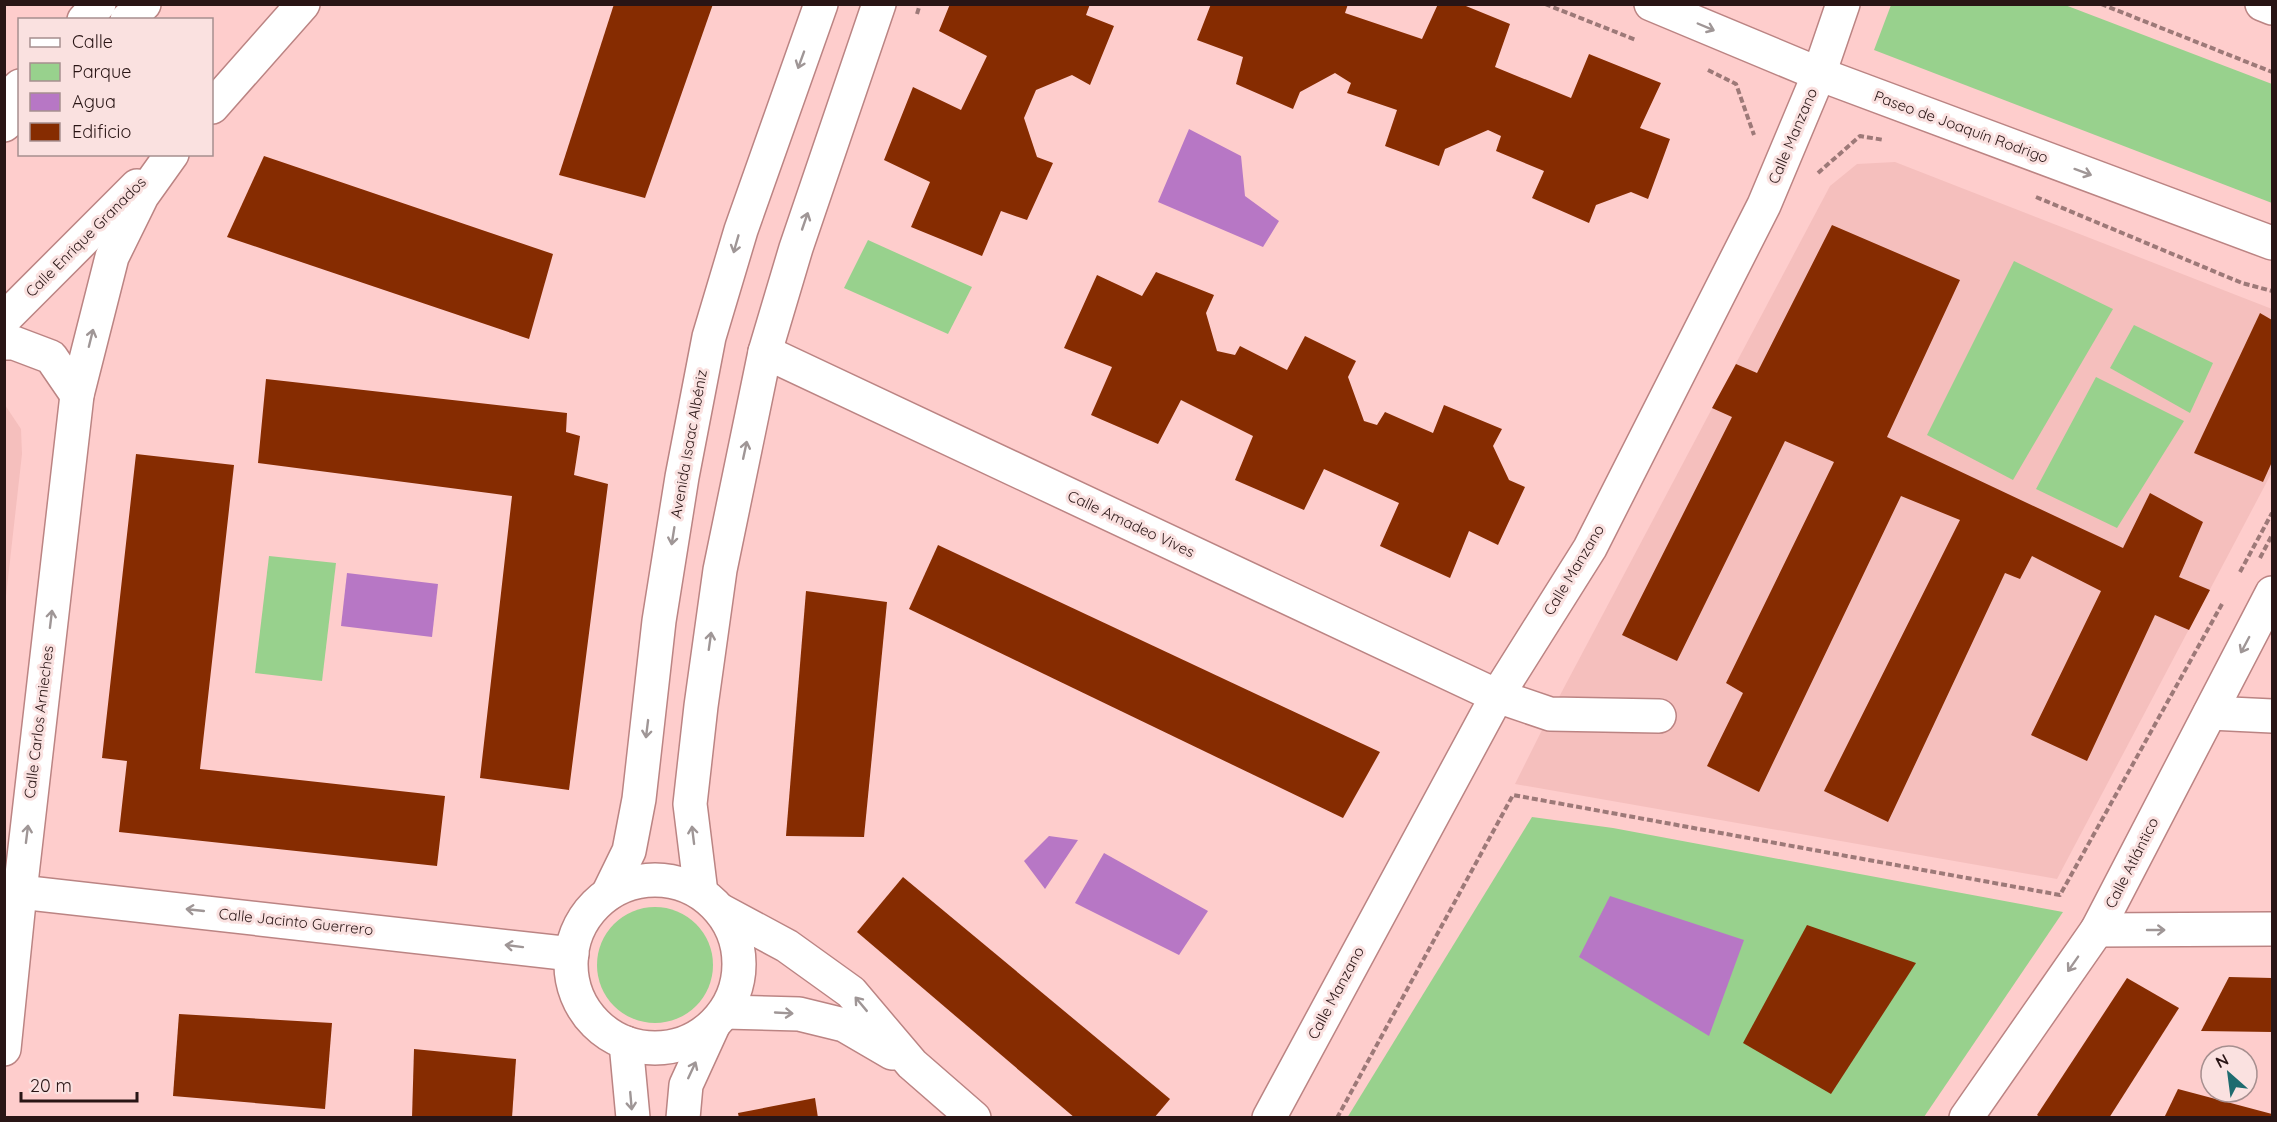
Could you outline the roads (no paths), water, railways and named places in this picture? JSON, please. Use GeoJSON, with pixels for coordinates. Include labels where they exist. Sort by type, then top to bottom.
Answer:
{"type":"FeatureCollection","features":[{"type":"Feature","properties":{"kind":"main road"},"geometry":{"type":"LineString","coordinates":[[86,18],[99,4]]}},
{"type":"Feature","properties":{"kind":"main road"},"geometry":{"type":"LineString","coordinates":[[129,18],[144,4]]}},
{"type":"Feature","properties":{"kind":"main road"},"geometry":{"type":"LineString","coordinates":[[213,106],[303,4]]}},
{"type":"Feature","properties":{"kind":"main road","name":"Avenida Isaac Albéniz"},"geometry":{"type":"LineString","coordinates":[[608,894],[629,851],[635,820],[659,621],[682,477],[709,338],[741,230],[821,4]]}},
{"type":"Feature","properties":{"kind":"main road"},"geometry":{"type":"LineString","coordinates":[[683,1118],[686,1085],[737,987],[740,960],[734,933],[710,901],[690,804],[720,570],[765,352],[796,248],[879,4]]}},
{"type":"Feature","properties":{"kind":"main road","name":"Paseo de Joaquín Rodrigo"},"geometry":{"type":"LineString","coordinates":[[1651,4],[1819,74],[2272,243]]}},
{"type":"Feature","properties":{"kind":"main road","name":"Calle Manzano"},"geometry":{"type":"LineString","coordinates":[[1269,1118],[1497,696],[1590,548],[1764,205],[1819,74],[1842,4]]}},
{"type":"Feature","properties":{"kind":"main road"},"geometry":{"type":"LineString","coordinates":[[2262,4],[2272,8]]}},
{"type":"Feature","properties":{"kind":"main road"},"geometry":{"type":"LineString","coordinates":[[4,102],[18,88]]}},
{"type":"Feature","properties":{"kind":"main road"},"geometry":{"type":"LineString","coordinates":[[4,125],[18,114]]}},
{"type":"Feature","properties":{"kind":"main road","name":"Calle Enrique Granados"},"geometry":{"type":"LineString","coordinates":[[4,319],[168,156]]}},
{"type":"Feature","properties":{"kind":"main road","name":"Calle Carlos Arnieches"},"geometry":{"type":"LineString","coordinates":[[4,1049],[77,395],[112,257],[142,196],[169,156]]}},
{"type":"Feature","properties":{"kind":"main road"},"geometry":{"type":"LineString","coordinates":[[4,343],[14,343],[51,357],[77,395]]}},
{"type":"Feature","properties":{"kind":"main road","name":"Calle Amadeo Vives"},"geometry":{"type":"LineString","coordinates":[[765,352],[1497,696],[1550,714],[1659,716]]}},
{"type":"Feature","properties":{"kind":"main road","name":"Calle Atlántico"},"geometry":{"type":"LineString","coordinates":[[1966,1118],[2097,930],[2272,593]]}},
{"type":"Feature","properties":{"kind":"main road"},"geometry":{"type":"LineString","coordinates":[[2210,713],[2272,716]]}},
{"type":"Feature","properties":{"kind":"main road"},"geometry":{"type":"LineString","coordinates":[[912,1064],[844,1025],[799,1014],[719,1019],[693,1039],[671,1047],[648,1049],[626,1044],[601,1030],[583,1008],[572,982],[572,954],[578,931],[591,911],[608,894],[630,884],[654,880],[678,883],[787,946],[851,992],[912,1064],[974,1118]]}},
{"type":"Feature","properties":{"kind":"main road","name":"Calle Jacinto Guerrero"},"geometry":{"type":"LineString","coordinates":[[20,892],[572,954]]}},
{"type":"Feature","properties":{"kind":"main road"},"geometry":{"type":"LineString","coordinates":[[2097,930],[2272,929]]}},
{"type":"Feature","properties":{"kind":"main road"},"geometry":{"type":"LineString","coordinates":[[626,1044],[633,1118]]}},
{"type":"Feature","properties":{"kind":"water"},"geometry":{"type":"Polygon","coordinates":[[[1189,129],[1241,156],[1245,196],[1279,221],[1263,247],[1158,202],[1189,129]]]}},
{"type":"Feature","properties":{"kind":"water"},"geometry":{"type":"Polygon","coordinates":[[[347,573],[438,584],[432,637],[341,626],[347,573]]]}},
{"type":"Feature","properties":{"kind":"water"},"geometry":{"type":"Polygon","coordinates":[[[1049,836],[1078,840],[1045,889],[1024,861],[1049,836]]]}},
{"type":"Feature","properties":{"kind":"water"},"geometry":{"type":"Polygon","coordinates":[[[1104,853],[1208,911],[1179,955],[1075,903],[1104,853]]]}},
{"type":"Feature","properties":{"kind":"water"},"geometry":{"type":"Polygon","coordinates":[[[1610,896],[1744,940],[1709,1036],[1579,957],[1610,896]]]}}]}
